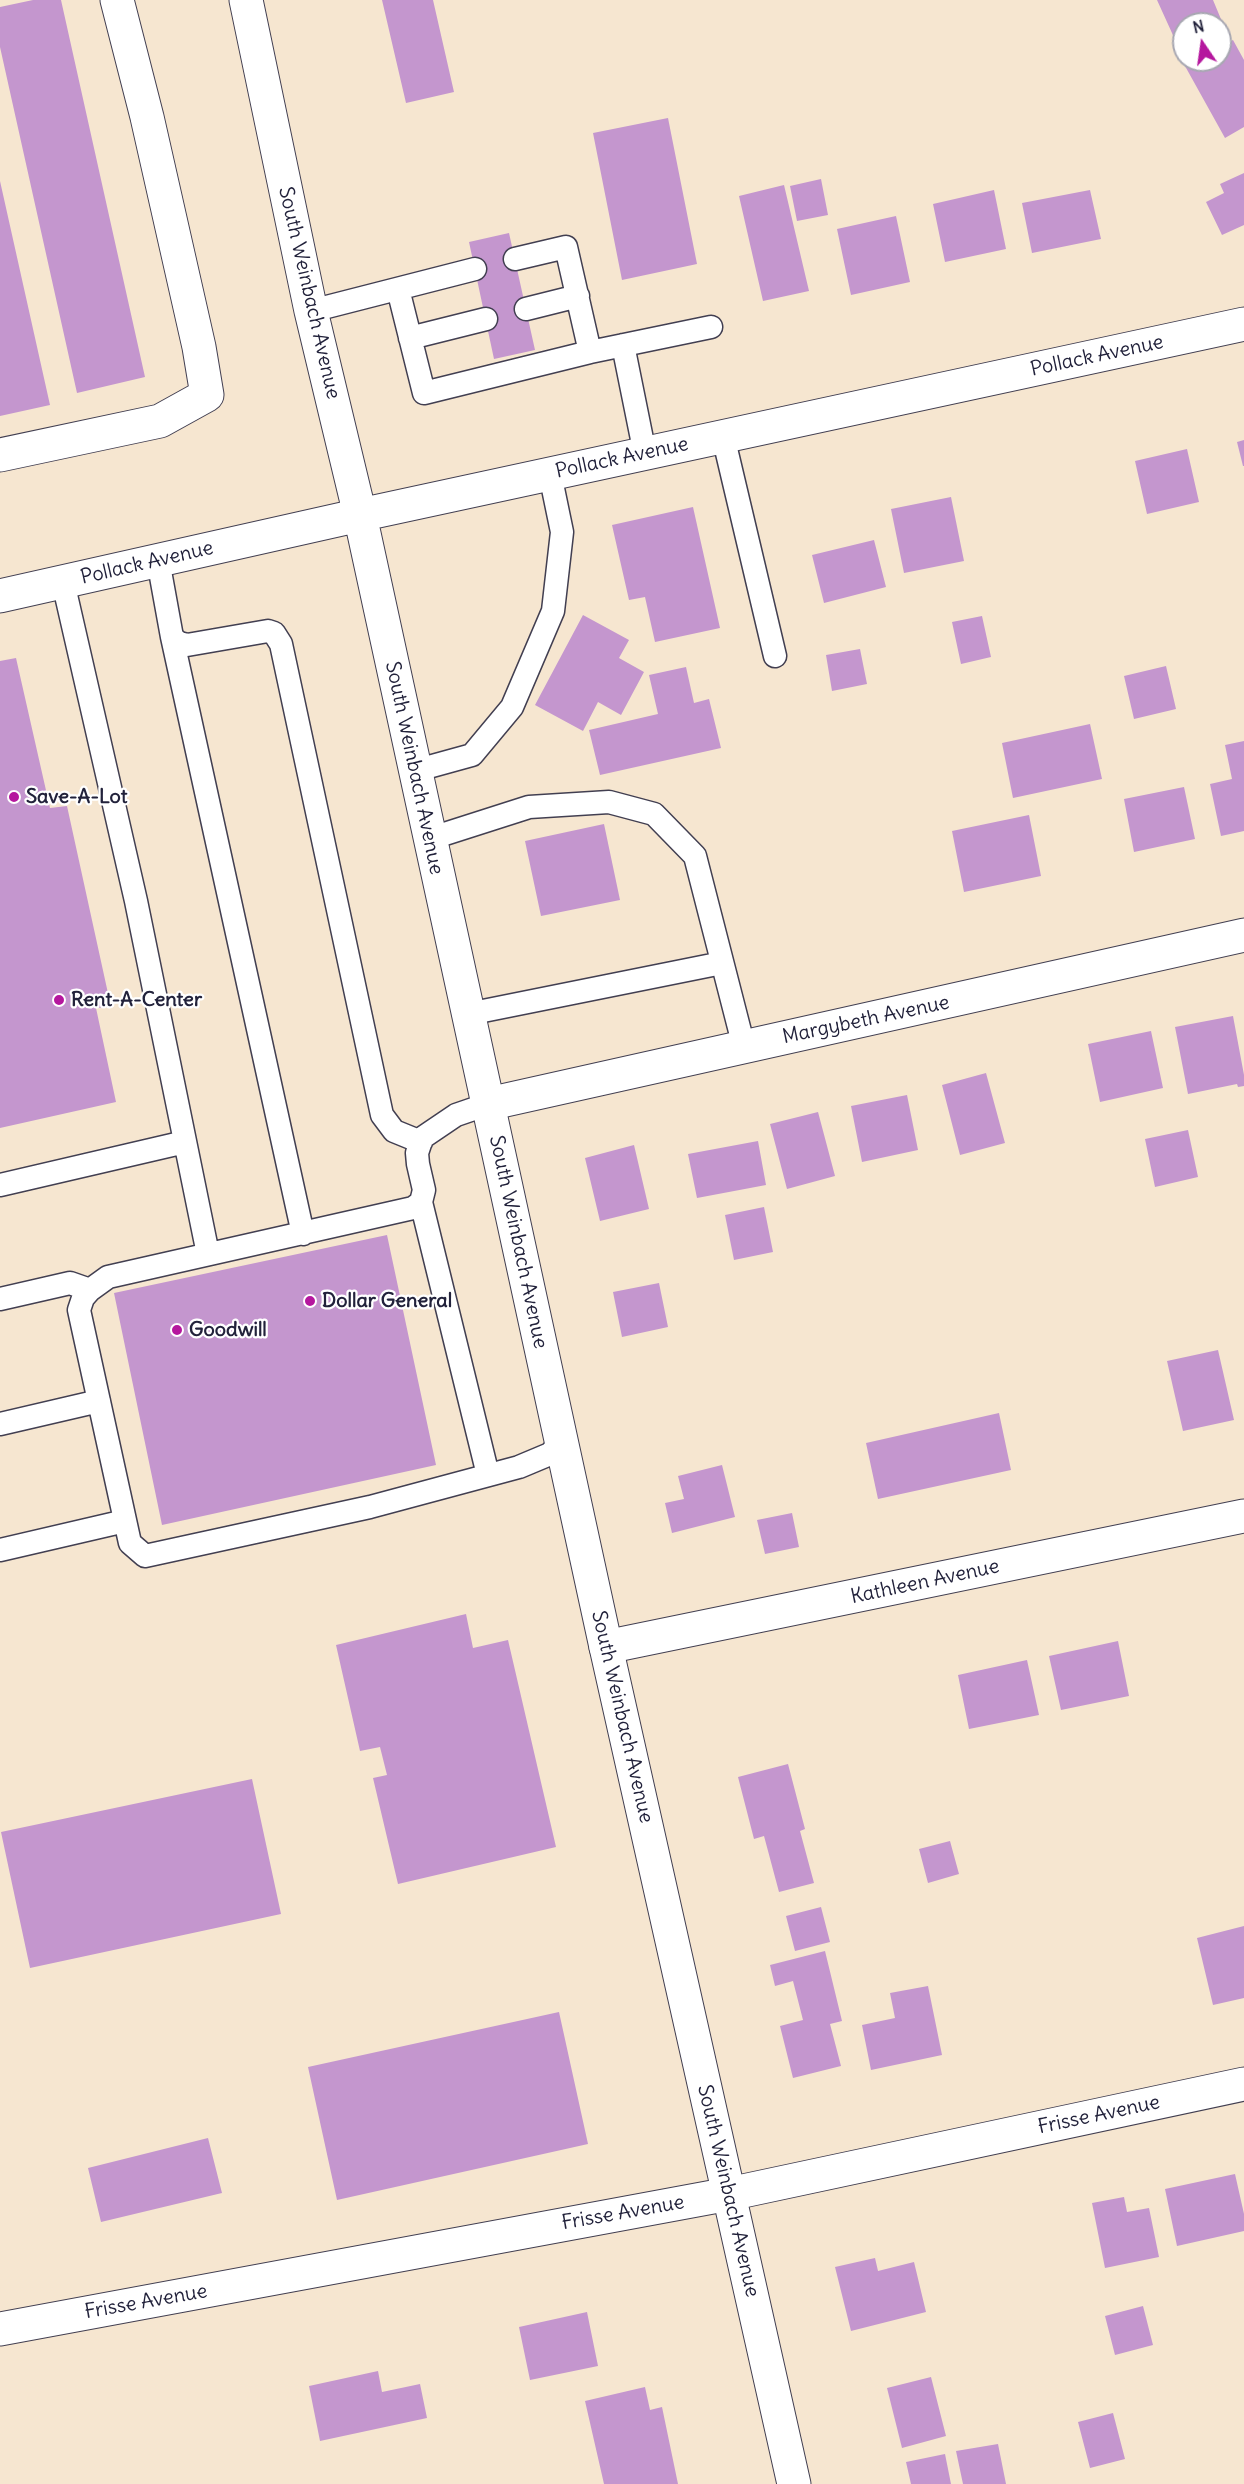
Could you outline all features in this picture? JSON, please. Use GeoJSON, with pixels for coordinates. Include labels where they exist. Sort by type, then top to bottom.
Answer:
{"type":"FeatureCollection","features":[{"type":"Feature","properties":{"kind":"street"},"geometry":{"type":"LineString","coordinates":[[0,455],[160,421],[207,396],[194,324],[147,117],[117,0]]}},
{"type":"Feature","properties":{"kind":"street","name":"South Weinbach Avenue"},"geometry":{"type":"LineString","coordinates":[[246,0],[311,311],[360,515],[606,1647],[794,2484]]}},
{"type":"Feature","properties":{"kind":"street","name":"Pollack Avenue"},"geometry":{"type":"LineString","coordinates":[[0,596],[360,515],[1244,324]]}},
{"type":"Feature","properties":{"kind":"street","name":"Margybeth Avenue"},"geometry":{"type":"LineString","coordinates":[[488,1104],[1244,935]]}},
{"type":"Feature","properties":{"kind":"street","name":"Kathleen Avenue"},"geometry":{"type":"LineString","coordinates":[[606,1647],[1244,1516]]}},
{"type":"Feature","properties":{"kind":"street","name":"Frisse Avenue"},"geometry":{"type":"LineString","coordinates":[[0,2328],[729,2194],[1244,2084]]}},
{"type":"Feature","properties":{"kind":"lane"},"geometry":{"type":"LineString","coordinates":[[515,259],[566,247],[590,352]]}},
{"type":"Feature","properties":{"kind":"lane"},"geometry":{"type":"LineString","coordinates":[[311,311],[475,269]]}},
{"type":"Feature","properties":{"kind":"lane"},"geometry":{"type":"LineString","coordinates":[[398,289],[424,393],[590,352],[711,327]]}},
{"type":"Feature","properties":{"kind":"lane"},"geometry":{"type":"LineString","coordinates":[[526,309],[578,296]]}},
{"type":"Feature","properties":{"kind":"lane"},"geometry":{"type":"LineString","coordinates":[[410,338],[486,319]]}},
{"type":"Feature","properties":{"kind":"lane"},"geometry":{"type":"LineString","coordinates":[[623,345],[645,454]]}},
{"type":"Feature","properties":{"kind":"lane"},"geometry":{"type":"LineString","coordinates":[[723,436],[775,656]]}},
{"type":"Feature","properties":{"kind":"lane"},"geometry":{"type":"LineString","coordinates":[[414,771],[472,755],[512,707],[553,611],[562,532],[550,474]]}},
{"type":"Feature","properties":{"kind":"lane"},"geometry":{"type":"LineString","coordinates":[[158,560],[172,637],[303,1234]]}},
{"type":"Feature","properties":{"kind":"lane"},"geometry":{"type":"LineString","coordinates":[[63,582],[136,901],[208,1254]]}},
{"type":"Feature","properties":{"kind":"lane"},"geometry":{"type":"LineString","coordinates":[[172,637],[179,643],[187,645],[268,631],[274,633],[281,644],[382,1115],[394,1131],[421,1142]]}},
{"type":"Feature","properties":{"kind":"lane"},"geometry":{"type":"LineString","coordinates":[[429,839],[529,807],[609,802],[654,814],[695,856],[744,1047]]}},
{"type":"Feature","properties":{"kind":"lane"},"geometry":{"type":"LineString","coordinates":[[468,1014],[722,963]]}},
{"type":"Feature","properties":{"kind":"lane"},"geometry":{"type":"LineString","coordinates":[[488,1104],[456,1115],[422,1138],[417,1154],[424,1190],[421,1202],[488,1475]]}},
{"type":"Feature","properties":{"kind":"lane"},"geometry":{"type":"LineString","coordinates":[[0,1185],[185,1142]]}},
{"type":"Feature","properties":{"kind":"lane"},"geometry":{"type":"LineString","coordinates":[[421,1202],[413,1208],[396,1213],[108,1277],[83,1298],[79,1310],[130,1543],[145,1556],[370,1507],[535,1461],[550,1454],[562,1441]]}},
{"type":"Feature","properties":{"kind":"lane"},"geometry":{"type":"LineString","coordinates":[[0,1299],[70,1283],[90,1290]]}},
{"type":"Feature","properties":{"kind":"lane"},"geometry":{"type":"LineString","coordinates":[[0,1424],[99,1401]]}},
{"type":"Feature","properties":{"kind":"lane"},"geometry":{"type":"LineString","coordinates":[[0,1550],[125,1521]]}},
{"type":"Feature","properties":{"kind":"building"},"geometry":{"type":"Polygon","coordinates":[[[33,0],[61,0],[145,377],[77,393],[0,47],[0,7],[33,0]]]}},
{"type":"Feature","properties":{"kind":"building"},"geometry":{"type":"Polygon","coordinates":[[[382,0],[433,0],[454,92],[406,103],[382,0]]]}},
{"type":"Feature","properties":{"kind":"building"},"geometry":{"type":"Polygon","coordinates":[[[1157,0],[1213,0],[1218,12],[1172,12],[1172,33],[1157,0]]]}},
{"type":"Feature","properties":{"kind":"building"},"geometry":{"type":"Polygon","coordinates":[[[1232,41],[1244,60],[1244,127],[1225,138],[1188,72],[1232,72],[1232,41]]]}},
{"type":"Feature","properties":{"kind":"building"},"geometry":{"type":"Polygon","coordinates":[[[668,118],[697,264],[622,280],[593,133],[668,118]]]}},
{"type":"Feature","properties":{"kind":"building"},"geometry":{"type":"Polygon","coordinates":[[[1244,173],[1244,225],[1222,235],[1206,202],[1224,193],[1220,184],[1244,173]]]}},
{"type":"Feature","properties":{"kind":"building"},"geometry":{"type":"Polygon","coordinates":[[[821,179],[828,215],[797,221],[790,186],[821,179]]]}},
{"type":"Feature","properties":{"kind":"building"},"geometry":{"type":"Polygon","coordinates":[[[0,181],[50,405],[0,416],[0,181]]]}},
{"type":"Feature","properties":{"kind":"building"},"geometry":{"type":"Polygon","coordinates":[[[784,185],[809,291],[763,301],[739,196],[784,185]]]}},
{"type":"Feature","properties":{"kind":"building"},"geometry":{"type":"Polygon","coordinates":[[[994,190],[1006,249],[945,262],[933,204],[994,190]]]}},
{"type":"Feature","properties":{"kind":"building"},"geometry":{"type":"Polygon","coordinates":[[[1090,190],[1101,239],[1032,253],[1022,203],[1090,190]]]}},
{"type":"Feature","properties":{"kind":"building"},"geometry":{"type":"Polygon","coordinates":[[[896,216],[910,282],[851,295],[837,229],[896,216]]]}},
{"type":"Feature","properties":{"kind":"building"},"geometry":{"type":"Polygon","coordinates":[[[509,233],[535,350],[494,359],[469,242],[509,233]]]}},
{"type":"Feature","properties":{"kind":"building"},"geometry":{"type":"Polygon","coordinates":[[[1244,440],[1244,466],[1243,466],[1237,442],[1244,440]]]}},
{"type":"Feature","properties":{"kind":"building"},"geometry":{"type":"Polygon","coordinates":[[[1187,449],[1199,502],[1147,514],[1135,461],[1187,449]]]}},
{"type":"Feature","properties":{"kind":"building"},"geometry":{"type":"Polygon","coordinates":[[[951,497],[964,561],[904,573],[891,509],[951,497]]]}},
{"type":"Feature","properties":{"kind":"building"},"geometry":{"type":"Polygon","coordinates":[[[693,507],[720,628],[655,642],[645,597],[629,600],[612,525],[693,507]]]}},
{"type":"Feature","properties":{"kind":"building"},"geometry":{"type":"Polygon","coordinates":[[[874,540],[886,587],[824,603],[812,555],[874,540]]]}},
{"type":"Feature","properties":{"kind":"building"},"geometry":{"type":"Polygon","coordinates":[[[583,615],[629,640],[619,658],[644,672],[621,715],[598,702],[583,731],[535,705],[583,615]]]}},
{"type":"Feature","properties":{"kind":"building"},"geometry":{"type":"Polygon","coordinates":[[[982,616],[991,657],[961,664],[952,622],[982,616]]]}},
{"type":"Feature","properties":{"kind":"building"},"geometry":{"type":"Polygon","coordinates":[[[860,649],[867,684],[832,691],[826,655],[860,649]]]}},
{"type":"Feature","properties":{"kind":"building"},"geometry":{"type":"Polygon","coordinates":[[[16,658],[50,808],[67,806],[111,1007],[96,1008],[116,1102],[0,1128],[0,661],[16,658]]]}},
{"type":"Feature","properties":{"kind":"building"},"geometry":{"type":"Polygon","coordinates":[[[1166,666],[1176,709],[1134,719],[1124,676],[1166,666]]]}},
{"type":"Feature","properties":{"kind":"building"},"geometry":{"type":"Polygon","coordinates":[[[686,667],[694,703],[709,699],[721,748],[600,775],[589,730],[658,714],[649,675],[686,667]]]}},
{"type":"Feature","properties":{"kind":"building"},"geometry":{"type":"Polygon","coordinates":[[[1090,724],[1102,779],[1013,798],[1002,743],[1090,724]]]}},
{"type":"Feature","properties":{"kind":"building"},"geometry":{"type":"Polygon","coordinates":[[[1244,741],[1244,831],[1221,836],[1210,784],[1232,779],[1225,745],[1244,741]]]}},
{"type":"Feature","properties":{"kind":"building"},"geometry":{"type":"Polygon","coordinates":[[[1184,787],[1195,839],[1134,852],[1124,799],[1184,787]]]}},
{"type":"Feature","properties":{"kind":"building"},"geometry":{"type":"Polygon","coordinates":[[[1029,815],[1041,876],[964,892],[952,831],[1029,815]]]}},
{"type":"Feature","properties":{"kind":"building"},"geometry":{"type":"Polygon","coordinates":[[[604,824],[620,900],[541,916],[525,841],[604,824]]]}},
{"type":"Feature","properties":{"kind":"building"},"geometry":{"type":"Polygon","coordinates":[[[1233,1016],[1244,1086],[1238,1087],[1237,1084],[1188,1094],[1175,1027],[1233,1016]]]}},
{"type":"Feature","properties":{"kind":"building"},"geometry":{"type":"Polygon","coordinates":[[[1151,1031],[1163,1088],[1100,1102],[1088,1044],[1151,1031]]]}},
{"type":"Feature","properties":{"kind":"building"},"geometry":{"type":"Polygon","coordinates":[[[986,1073],[1005,1143],[960,1155],[942,1085],[986,1073]]]}},
{"type":"Feature","properties":{"kind":"building"},"geometry":{"type":"Polygon","coordinates":[[[907,1095],[918,1150],[862,1162],[851,1106],[907,1095]]]}},
{"type":"Feature","properties":{"kind":"building"},"geometry":{"type":"Polygon","coordinates":[[[818,1112],[835,1176],[787,1189],[770,1124],[818,1112]]]}},
{"type":"Feature","properties":{"kind":"building"},"geometry":{"type":"Polygon","coordinates":[[[1188,1130],[1198,1177],[1155,1187],[1145,1139],[1188,1130]]]}},
{"type":"Feature","properties":{"kind":"building"},"geometry":{"type":"Polygon","coordinates":[[[758,1141],[766,1185],[697,1198],[688,1154],[758,1141]]]}},
{"type":"Feature","properties":{"kind":"building"},"geometry":{"type":"Polygon","coordinates":[[[634,1145],[649,1209],[600,1221],[585,1158],[634,1145]]]}},
{"type":"Feature","properties":{"kind":"building"},"geometry":{"type":"Polygon","coordinates":[[[764,1207],[773,1252],[734,1260],[725,1215],[764,1207]]]}},
{"type":"Feature","properties":{"kind":"building"},"geometry":{"type":"Polygon","coordinates":[[[387,1235],[436,1465],[162,1525],[114,1293],[387,1235]]]}},
{"type":"Feature","properties":{"kind":"building"},"geometry":{"type":"Polygon","coordinates":[[[659,1283],[668,1327],[622,1337],[613,1292],[659,1283]]]}},
{"type":"Feature","properties":{"kind":"building"},"geometry":{"type":"Polygon","coordinates":[[[1218,1350],[1234,1420],[1183,1431],[1167,1361],[1218,1350]]]}},
{"type":"Feature","properties":{"kind":"building"},"geometry":{"type":"Polygon","coordinates":[[[999,1413],[1011,1470],[878,1499],[866,1443],[999,1413]]]}},
{"type":"Feature","properties":{"kind":"building"},"geometry":{"type":"Polygon","coordinates":[[[722,1465],[735,1517],[672,1533],[665,1503],[684,1499],[678,1476],[722,1465]]]}},
{"type":"Feature","properties":{"kind":"building"},"geometry":{"type":"Polygon","coordinates":[[[792,1513],[799,1547],[765,1554],[757,1520],[792,1513]]]}},
{"type":"Feature","properties":{"kind":"building"},"geometry":{"type":"Polygon","coordinates":[[[466,1614],[473,1648],[508,1640],[556,1847],[398,1884],[373,1778],[387,1775],[380,1747],[360,1751],[336,1645],[466,1614]]]}},
{"type":"Feature","properties":{"kind":"building"},"geometry":{"type":"Polygon","coordinates":[[[1118,1641],[1129,1696],[1061,1710],[1049,1656],[1118,1641]]]}},
{"type":"Feature","properties":{"kind":"building"},"geometry":{"type":"Polygon","coordinates":[[[1027,1660],[1039,1715],[969,1729],[958,1675],[1027,1660]]]}},
{"type":"Feature","properties":{"kind":"building"},"geometry":{"type":"Polygon","coordinates":[[[788,1764],[805,1829],[800,1831],[814,1883],[779,1892],[764,1836],[754,1839],[738,1777],[788,1764]]]}},
{"type":"Feature","properties":{"kind":"building"},"geometry":{"type":"Polygon","coordinates":[[[252,1779],[281,1914],[30,1968],[1,1832],[252,1779]]]}},
{"type":"Feature","properties":{"kind":"building"},"geometry":{"type":"Polygon","coordinates":[[[950,1841],[959,1874],[928,1883],[919,1849],[950,1841]]]}},
{"type":"Feature","properties":{"kind":"building"},"geometry":{"type":"Polygon","coordinates":[[[821,1907],[830,1942],[795,1951],[786,1916],[821,1907]]]}},
{"type":"Feature","properties":{"kind":"building"},"geometry":{"type":"Polygon","coordinates":[[[1244,1926],[1244,1998],[1213,2005],[1197,1938],[1244,1926]]]}},
{"type":"Feature","properties":{"kind":"building"},"geometry":{"type":"Polygon","coordinates":[[[825,1951],[842,2021],[830,2024],[841,2066],[793,2078],[780,2026],[803,2020],[793,1981],[775,1986],[770,1965],[825,1951]]]}},
{"type":"Feature","properties":{"kind":"building"},"geometry":{"type":"Polygon","coordinates":[[[928,1986],[942,2055],[871,2070],[862,2025],[895,2018],[890,1993],[928,1986]]]}},
{"type":"Feature","properties":{"kind":"building"},"geometry":{"type":"Polygon","coordinates":[[[559,2012],[588,2144],[337,2200],[308,2067],[559,2012]]]}},
{"type":"Feature","properties":{"kind":"building"},"geometry":{"type":"Polygon","coordinates":[[[208,2138],[222,2193],[101,2222],[88,2168],[208,2138]]]}},
{"type":"Feature","properties":{"kind":"building"},"geometry":{"type":"Polygon","coordinates":[[[1235,2174],[1244,2214],[1244,2231],[1177,2246],[1165,2189],[1235,2174]]]}},
{"type":"Feature","properties":{"kind":"building"},"geometry":{"type":"Polygon","coordinates":[[[1124,2197],[1127,2212],[1149,2208],[1159,2257],[1105,2268],[1092,2203],[1124,2197]]]}},
{"type":"Feature","properties":{"kind":"building"},"geometry":{"type":"Polygon","coordinates":[[[875,2258],[878,2271],[914,2262],[926,2312],[851,2331],[835,2267],[875,2258]]]}},
{"type":"Feature","properties":{"kind":"building"},"geometry":{"type":"Polygon","coordinates":[[[1143,2306],[1153,2345],[1115,2355],[1105,2316],[1143,2306]]]}},
{"type":"Feature","properties":{"kind":"building"},"geometry":{"type":"Polygon","coordinates":[[[587,2312],[598,2366],[530,2380],[519,2327],[587,2312]]]}},
{"type":"Feature","properties":{"kind":"building"},"geometry":{"type":"Polygon","coordinates":[[[378,2371],[382,2392],[420,2384],[427,2418],[320,2441],[309,2386],[378,2371]]]}},
{"type":"Feature","properties":{"kind":"building"},"geometry":{"type":"Polygon","coordinates":[[[931,2377],[946,2436],[902,2448],[887,2388],[931,2377]]]}},
{"type":"Feature","properties":{"kind":"building"},"geometry":{"type":"Polygon","coordinates":[[[645,2387],[650,2410],[662,2407],[678,2484],[604,2484],[585,2401],[645,2387]]]}},
{"type":"Feature","properties":{"kind":"building"},"geometry":{"type":"Polygon","coordinates":[[[1113,2413],[1125,2459],[1090,2468],[1078,2422],[1113,2413]]]}},
{"type":"Feature","properties":{"kind":"building"},"geometry":{"type":"Polygon","coordinates":[[[998,2444],[1006,2484],[963,2484],[956,2451],[998,2444]]]}},
{"type":"Feature","properties":{"kind":"building"},"geometry":{"type":"Polygon","coordinates":[[[945,2454],[951,2484],[911,2484],[906,2462],[945,2454]]]}},
{"type":"Feature","properties":{"kind":"place","name":"Save-A-Lot"},"geometry":{"type":"Point","coordinates":[14,797]}},
{"type":"Feature","properties":{"kind":"place","name":"Rent-A-Center"},"geometry":{"type":"Point","coordinates":[59,1000]}},
{"type":"Feature","properties":{"kind":"place","name":"Dollar General"},"geometry":{"type":"Point","coordinates":[310,1301]}},
{"type":"Feature","properties":{"kind":"place","name":"Goodwill"},"geometry":{"type":"Point","coordinates":[177,1330]}}]}
